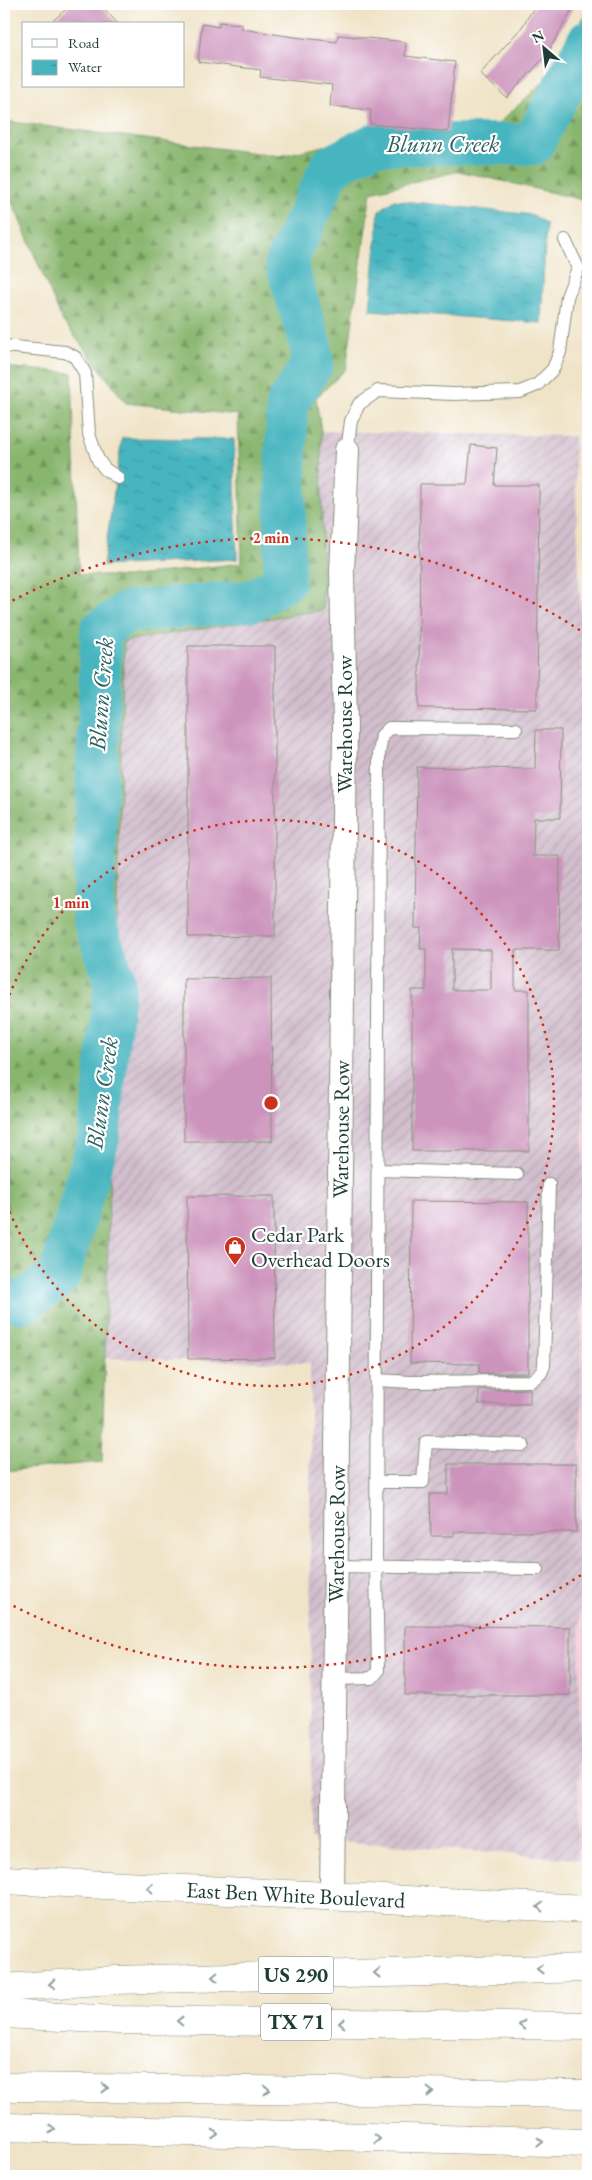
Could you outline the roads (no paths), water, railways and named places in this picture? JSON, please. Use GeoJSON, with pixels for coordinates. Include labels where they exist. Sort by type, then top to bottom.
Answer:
{"type":"FeatureCollection","features":[{"type":"Feature","properties":{"kind":"main road","name":"East Ben White Boulevard"},"geometry":{"type":"LineString","coordinates":[[4,1880],[332,1898],[588,1909]]}},
{"type":"Feature","properties":{"kind":"main road","name":"US 290"},"geometry":{"type":"LineString","coordinates":[[4,1988],[113,1980],[588,1968]]}},
{"type":"Feature","properties":{"kind":"main road","name":"TX 71"},"geometry":{"type":"LineString","coordinates":[[4,2014],[116,2020],[588,2026]]}},
{"type":"Feature","properties":{"kind":"main road"},"geometry":{"type":"LineString","coordinates":[[4,2087],[588,2094]]}},
{"type":"Feature","properties":{"kind":"main road"},"geometry":{"type":"LineString","coordinates":[[4,2127],[588,2144]]}},
{"type":"Feature","properties":{"kind":"street","name":"Warehouse Row"},"geometry":{"type":"LineString","coordinates":[[332,1898],[345,727],[342,572],[347,450]]}},
{"type":"Feature","properties":{"kind":"lane"},"geometry":{"type":"LineString","coordinates":[[347,450],[351,421],[358,404],[378,391],[454,394],[520,392],[537,386],[553,369],[560,352],[566,297],[578,268],[565,240]]}},
{"type":"Feature","properties":{"kind":"lane"},"geometry":{"type":"LineString","coordinates":[[4,346],[65,352],[75,357],[85,373],[89,434],[98,460],[105,469],[118,478]]}},
{"type":"Feature","properties":{"kind":"lane"},"geometry":{"type":"LineString","coordinates":[[334,1679],[372,1678],[378,1671],[376,1566],[379,1170],[379,754],[382,735],[390,728],[516,729]]}},
{"type":"Feature","properties":{"kind":"lane"},"geometry":{"type":"LineString","coordinates":[[379,1170],[517,1174]]}},
{"type":"Feature","properties":{"kind":"lane"},"geometry":{"type":"LineString","coordinates":[[377,1380],[411,1382],[531,1381],[541,1373],[544,1366],[549,1184]]}},
{"type":"Feature","properties":{"kind":"lane"},"geometry":{"type":"LineString","coordinates":[[377,1482],[423,1482],[426,1442],[523,1445]]}},
{"type":"Feature","properties":{"kind":"lane"},"geometry":{"type":"LineString","coordinates":[[336,1566],[538,1569]]}},
{"type":"Feature","properties":{"kind":"water"},"geometry":{"type":"Polygon","coordinates":[[[394,200],[533,215],[546,224],[541,323],[370,310],[379,211],[394,200]]]}},
{"type":"Feature","properties":{"kind":"water"},"geometry":{"type":"Polygon","coordinates":[[[122,438],[234,439],[237,559],[103,566],[122,438]]]}},
{"type":"Feature","properties":{"kind":"waterway","name":"Blunn Creek"},"geometry":{"type":"LineString","coordinates":[[4,1300],[22,1302],[59,1277],[99,1137],[115,981],[93,918],[101,630],[127,612],[252,601],[284,581],[287,404],[313,363],[310,343],[286,263],[331,166],[374,144],[533,144],[588,41]]}},
{"type":"Feature","properties":{"kind":"place","name":"Cedar Park Overhead Doors"},"geometry":{"type":"Point","coordinates":[235,1266]}}]}
